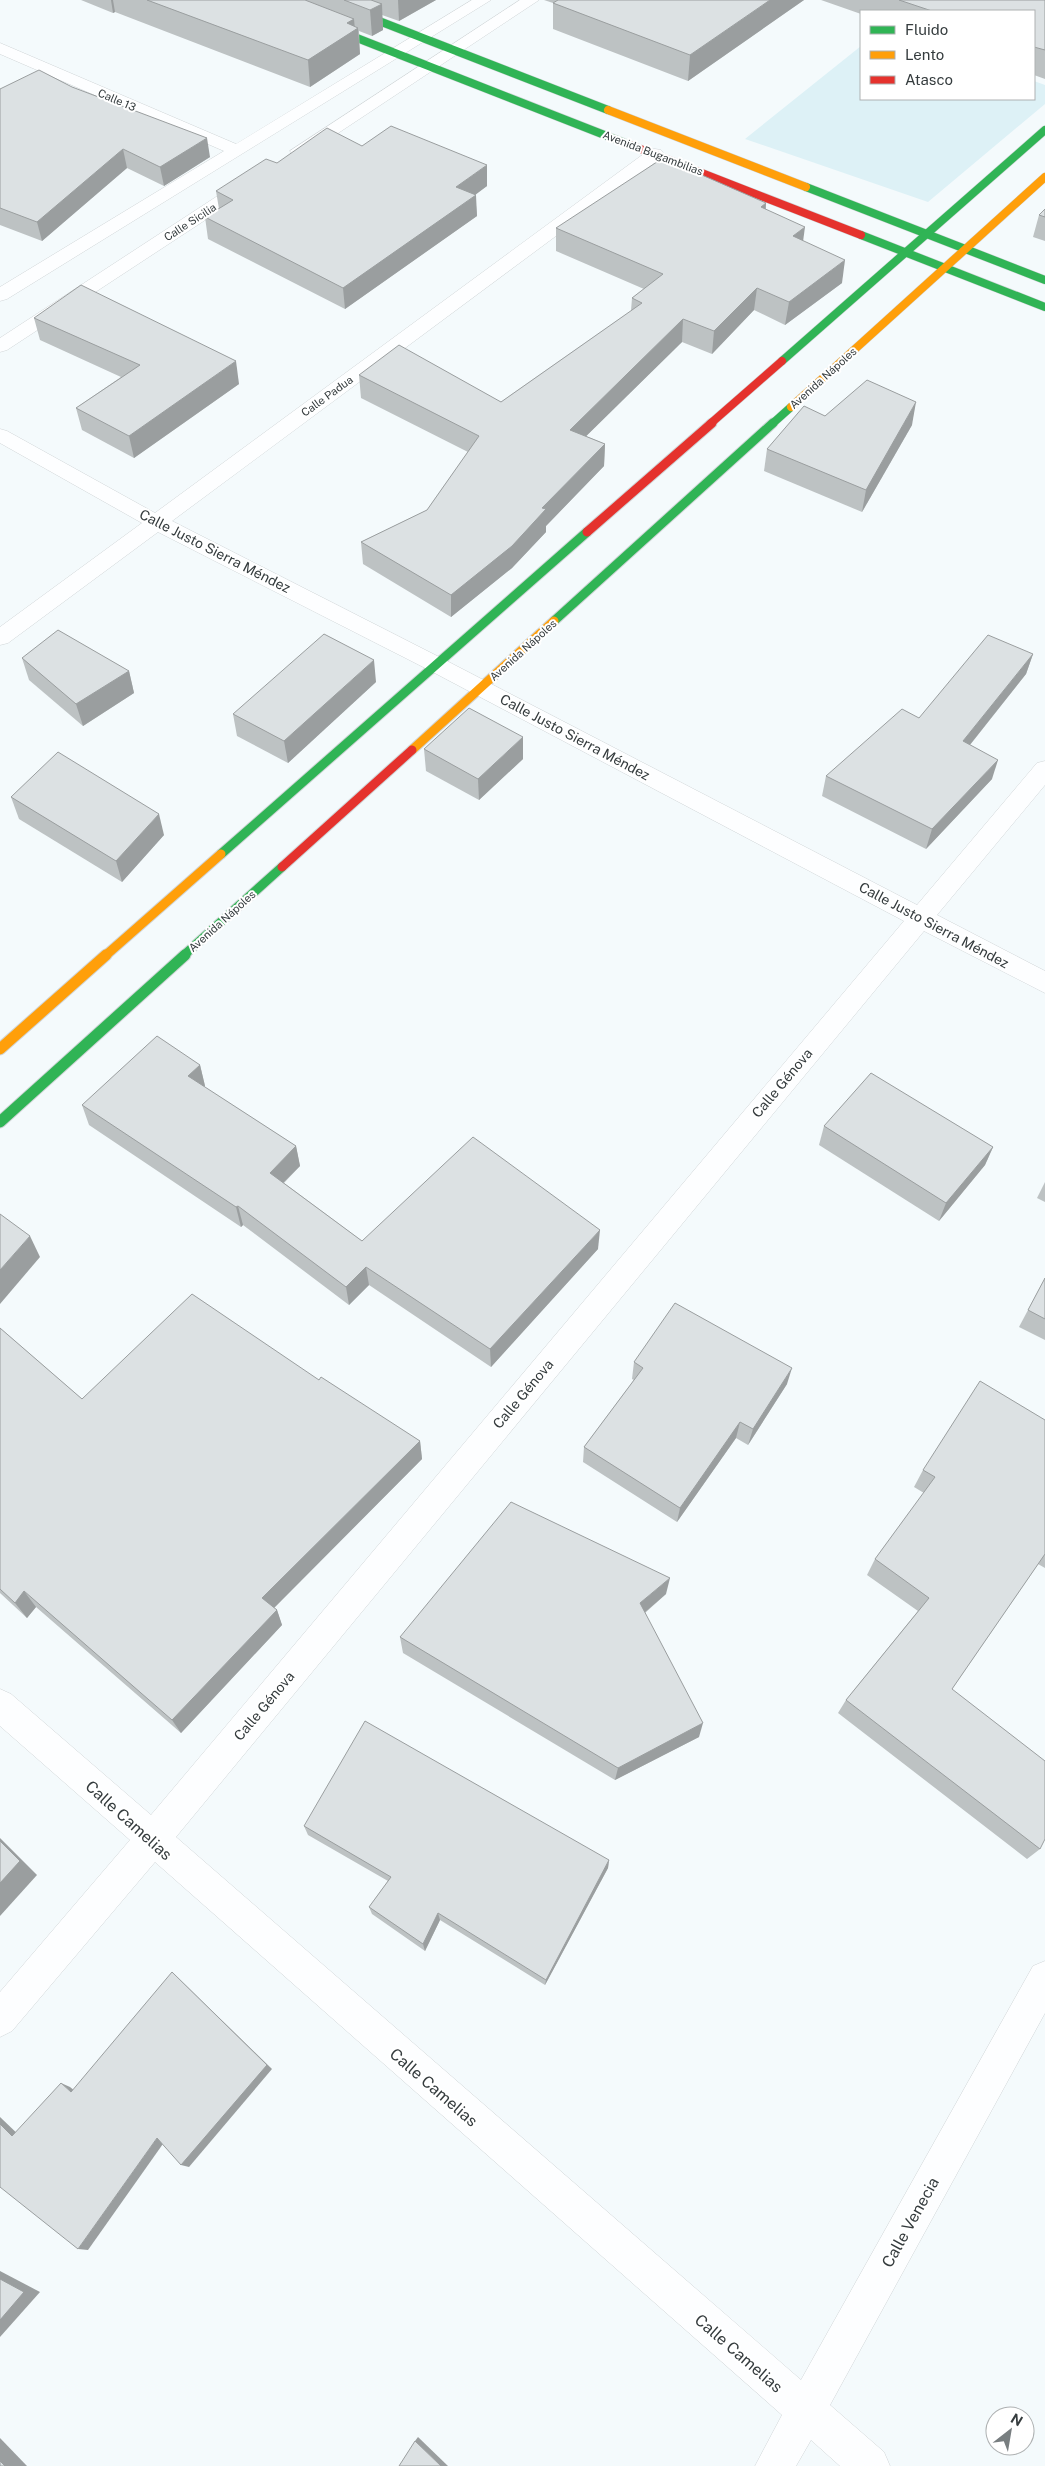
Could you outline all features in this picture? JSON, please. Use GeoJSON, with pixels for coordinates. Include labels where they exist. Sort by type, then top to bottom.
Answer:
{"type":"FeatureCollection","features":[{"type":"Feature","properties":{"kind":"main road","name":"Avenida Bugambilias"},"geometry":{"type":"LineString","coordinates":[[260,0],[1045,307]]}},
{"type":"Feature","properties":{"kind":"main road","name":"Avenida Bugambilias"},"geometry":{"type":"LineString","coordinates":[[325,0],[1045,280]]}},
{"type":"Feature","properties":{"kind":"main road"},"geometry":{"type":"LineString","coordinates":[[0,1049],[1045,130]]}},
{"type":"Feature","properties":{"kind":"main road","name":"Avenida Nápoles"},"geometry":{"type":"LineString","coordinates":[[0,1122],[1045,177]]}},
{"type":"Feature","properties":{"kind":"street"},"geometry":{"type":"LineString","coordinates":[[0,296],[236,150],[398,54],[483,0]]}},
{"type":"Feature","properties":{"kind":"street"},"geometry":{"type":"LineString","coordinates":[[289,157],[531,0]]}},
{"type":"Feature","properties":{"kind":"street","name":"Calle 13"},"geometry":{"type":"LineString","coordinates":[[0,48],[236,150]]}},
{"type":"Feature","properties":{"kind":"street"},"geometry":{"type":"LineString","coordinates":[[38,80],[53,72]]}},
{"type":"Feature","properties":{"kind":"street","name":"Calle Padua"},"geometry":{"type":"LineString","coordinates":[[0,638],[654,154]]}},
{"type":"Feature","properties":{"kind":"street","name":"Calle Sicilia"},"geometry":{"type":"LineString","coordinates":[[0,346],[264,174]]}},
{"type":"Feature","properties":{"kind":"street","name":"Calle Justo Sierra Méndez"},"geometry":{"type":"LineString","coordinates":[[0,435],[156,522],[481,687],[1045,983]]}},
{"type":"Feature","properties":{"kind":"street","name":"Calle Génova"},"geometry":{"type":"LineString","coordinates":[[0,2019],[152,1840],[1045,769]]}},
{"type":"Feature","properties":{"kind":"street","name":"Calle Camelias"},"geometry":{"type":"LineString","coordinates":[[0,1705],[805,2412],[870,2466]]}},
{"type":"Feature","properties":{"kind":"street","name":"Calle Venecia"},"geometry":{"type":"LineString","coordinates":[[775,2466],[1045,1978]]}},
{"type":"Feature","properties":{"kind":"shaded area"},"geometry":{"type":"Polygon","coordinates":[[[860,47],[860,100],[1035,100],[1035,81],[1045,85],[1045,104],[928,202],[745,139],[860,47]]]}},
{"type":"Feature","properties":{"kind":"building"},"geometry":{"type":"Polygon","coordinates":[[[147,0],[305,0],[354,19],[347,23],[358,28],[308,60],[147,0]]]}},
{"type":"Feature","properties":{"kind":"building"},"geometry":{"type":"Polygon","coordinates":[[[344,0],[371,0],[382,4],[370,10],[344,0]]]}},
{"type":"Feature","properties":{"kind":"building"},"geometry":{"type":"Polygon","coordinates":[[[558,0],[770,0],[690,55],[553,3],[558,0]]]}},
{"type":"Feature","properties":{"kind":"building"},"geometry":{"type":"Polygon","coordinates":[[[899,0],[1045,0],[1045,50],[1035,47],[1035,10],[929,10],[899,0]]]}},
{"type":"Feature","properties":{"kind":"building"},"geometry":{"type":"Polygon","coordinates":[[[39,70],[72,87],[207,138],[160,167],[123,149],[37,222],[0,208],[0,89],[39,70]]]}},
{"type":"Feature","properties":{"kind":"building"},"geometry":{"type":"Polygon","coordinates":[[[391,126],[487,165],[456,187],[476,195],[343,288],[205,217],[233,200],[216,191],[266,159],[277,163],[327,128],[362,146],[391,126]]]}},
{"type":"Feature","properties":{"kind":"building"},"geometry":{"type":"Polygon","coordinates":[[[663,158],[766,203],[761,207],[805,227],[793,236],[845,260],[789,302],[757,288],[714,331],[683,319],[570,430],[605,444],[542,508],[546,509],[512,546],[451,595],[361,542],[427,510],[479,436],[359,375],[399,345],[501,402],[642,303],[632,298],[663,274],[556,228],[663,158]]]}},
{"type":"Feature","properties":{"kind":"building"},"geometry":{"type":"Polygon","coordinates":[[[1045,209],[1045,217],[1039,215],[1045,209]]]}},
{"type":"Feature","properties":{"kind":"building"},"geometry":{"type":"Polygon","coordinates":[[[81,285],[236,361],[129,436],[76,408],[140,365],[34,318],[81,285]]]}},
{"type":"Feature","properties":{"kind":"building"},"geometry":{"type":"Polygon","coordinates":[[[867,380],[916,402],[866,490],[767,449],[804,406],[825,416],[867,380]]]}},
{"type":"Feature","properties":{"kind":"building"},"geometry":{"type":"Polygon","coordinates":[[[58,630],[129,671],[76,704],[22,658],[58,630]]]}},
{"type":"Feature","properties":{"kind":"building"},"geometry":{"type":"Polygon","coordinates":[[[324,634],[374,660],[284,741],[233,714],[324,634]]]}},
{"type":"Feature","properties":{"kind":"building"},"geometry":{"type":"Polygon","coordinates":[[[988,635],[1033,654],[963,741],[998,760],[932,829],[826,776],[902,709],[919,718],[988,635]]]}},
{"type":"Feature","properties":{"kind":"building"},"geometry":{"type":"Polygon","coordinates":[[[469,708],[523,737],[478,779],[424,749],[469,708]]]}},
{"type":"Feature","properties":{"kind":"building"},"geometry":{"type":"Polygon","coordinates":[[[58,752],[159,814],[116,861],[11,797],[58,752]]]}},
{"type":"Feature","properties":{"kind":"building"},"geometry":{"type":"Polygon","coordinates":[[[157,1036],[200,1065],[188,1076],[296,1146],[270,1173],[362,1241],[473,1137],[600,1230],[490,1349],[366,1267],[346,1287],[238,1206],[236,1207],[82,1105],[157,1036]]]}},
{"type":"Feature","properties":{"kind":"building"},"geometry":{"type":"Polygon","coordinates":[[[871,1073],[993,1147],[946,1203],[824,1126],[871,1073]]]}},
{"type":"Feature","properties":{"kind":"building"},"geometry":{"type":"Polygon","coordinates":[[[0,1214],[30,1236],[0,1270],[0,1214]]]}},
{"type":"Feature","properties":{"kind":"building"},"geometry":{"type":"Polygon","coordinates":[[[1045,1278],[1045,1319],[1028,1310],[1045,1278]]]}},
{"type":"Feature","properties":{"kind":"building"},"geometry":{"type":"Polygon","coordinates":[[[192,1294],[319,1380],[321,1377],[420,1441],[262,1598],[277,1610],[172,1720],[24,1591],[15,1603],[0,1589],[0,1328],[82,1399],[192,1294]]]}},
{"type":"Feature","properties":{"kind":"building"},"geometry":{"type":"Polygon","coordinates":[[[675,1303],[792,1368],[753,1429],[740,1422],[680,1508],[584,1447],[643,1368],[634,1362],[675,1303]]]}},
{"type":"Feature","properties":{"kind":"building"},"geometry":{"type":"Polygon","coordinates":[[[980,1381],[1045,1420],[1045,1554],[952,1689],[1045,1761],[1045,1839],[1040,1849],[846,1700],[929,1598],[875,1559],[935,1477],[923,1470],[980,1381]]]}},
{"type":"Feature","properties":{"kind":"building"},"geometry":{"type":"Polygon","coordinates":[[[511,1502],[670,1578],[640,1603],[703,1723],[618,1768],[400,1637],[511,1502]]]}},
{"type":"Feature","properties":{"kind":"building"},"geometry":{"type":"Polygon","coordinates":[[[365,1721],[609,1860],[546,1980],[438,1913],[423,1944],[369,1907],[391,1877],[304,1826],[365,1721]]]}},
{"type":"Feature","properties":{"kind":"building"},"geometry":{"type":"Polygon","coordinates":[[[0,1841],[20,1861],[0,1883],[0,1841]]]}},
{"type":"Feature","properties":{"kind":"building"},"geometry":{"type":"Polygon","coordinates":[[[172,1972],[267,2065],[181,2165],[157,2138],[78,2249],[0,2187],[0,2124],[12,2136],[61,2083],[71,2092],[172,1972]]]}},
{"type":"Feature","properties":{"kind":"building"},"geometry":{"type":"Polygon","coordinates":[[[0,2279],[24,2292],[0,2320],[0,2279]]]}},
{"type":"Feature","properties":{"kind":"building"},"geometry":{"type":"Polygon","coordinates":[[[415,2441],[441,2466],[399,2466],[415,2441]]]}},
{"type":"Feature","properties":{"kind":"traffic: fast"},"geometry":{"type":"LineString","coordinates":[[260,0],[630,145]]}},
{"type":"Feature","properties":{"kind":"traffic: fast"},"geometry":{"type":"LineString","coordinates":[[325,0],[608,110]]}},
{"type":"Feature","properties":{"kind":"traffic: fast"},"geometry":{"type":"LineString","coordinates":[[782,361],[1045,130]]}},
{"type":"Feature","properties":{"kind":"traffic: fast"},"geometry":{"type":"LineString","coordinates":[[806,187],[1045,280]]}},
{"type":"Feature","properties":{"kind":"traffic: fast"},"geometry":{"type":"LineString","coordinates":[[861,235],[1045,307]]}},
{"type":"Feature","properties":{"kind":"traffic: fast"},"geometry":{"type":"LineString","coordinates":[[554,621],[791,407]]}},
{"type":"Feature","properties":{"kind":"traffic: fast"},"geometry":{"type":"LineString","coordinates":[[221,854],[587,532]]}},
{"type":"Feature","properties":{"kind":"traffic: fast"},"geometry":{"type":"LineString","coordinates":[[0,1122],[282,867]]}},
{"type":"Feature","properties":{"kind":"traffic: slow"},"geometry":{"type":"LineString","coordinates":[[608,110],[806,187]]}},
{"type":"Feature","properties":{"kind":"traffic: slow"},"geometry":{"type":"LineString","coordinates":[[791,407],[1045,177]]}},
{"type":"Feature","properties":{"kind":"traffic: slow"},"geometry":{"type":"LineString","coordinates":[[412,750],[554,621]]}},
{"type":"Feature","properties":{"kind":"traffic: slow"},"geometry":{"type":"LineString","coordinates":[[0,1049],[221,854]]}},
{"type":"Feature","properties":{"kind":"traffic: jam"},"geometry":{"type":"LineString","coordinates":[[630,145],[861,235]]}},
{"type":"Feature","properties":{"kind":"traffic: jam"},"geometry":{"type":"LineString","coordinates":[[587,532],[782,361]]}},
{"type":"Feature","properties":{"kind":"traffic: jam"},"geometry":{"type":"LineString","coordinates":[[282,867],[412,750]]}}]}
